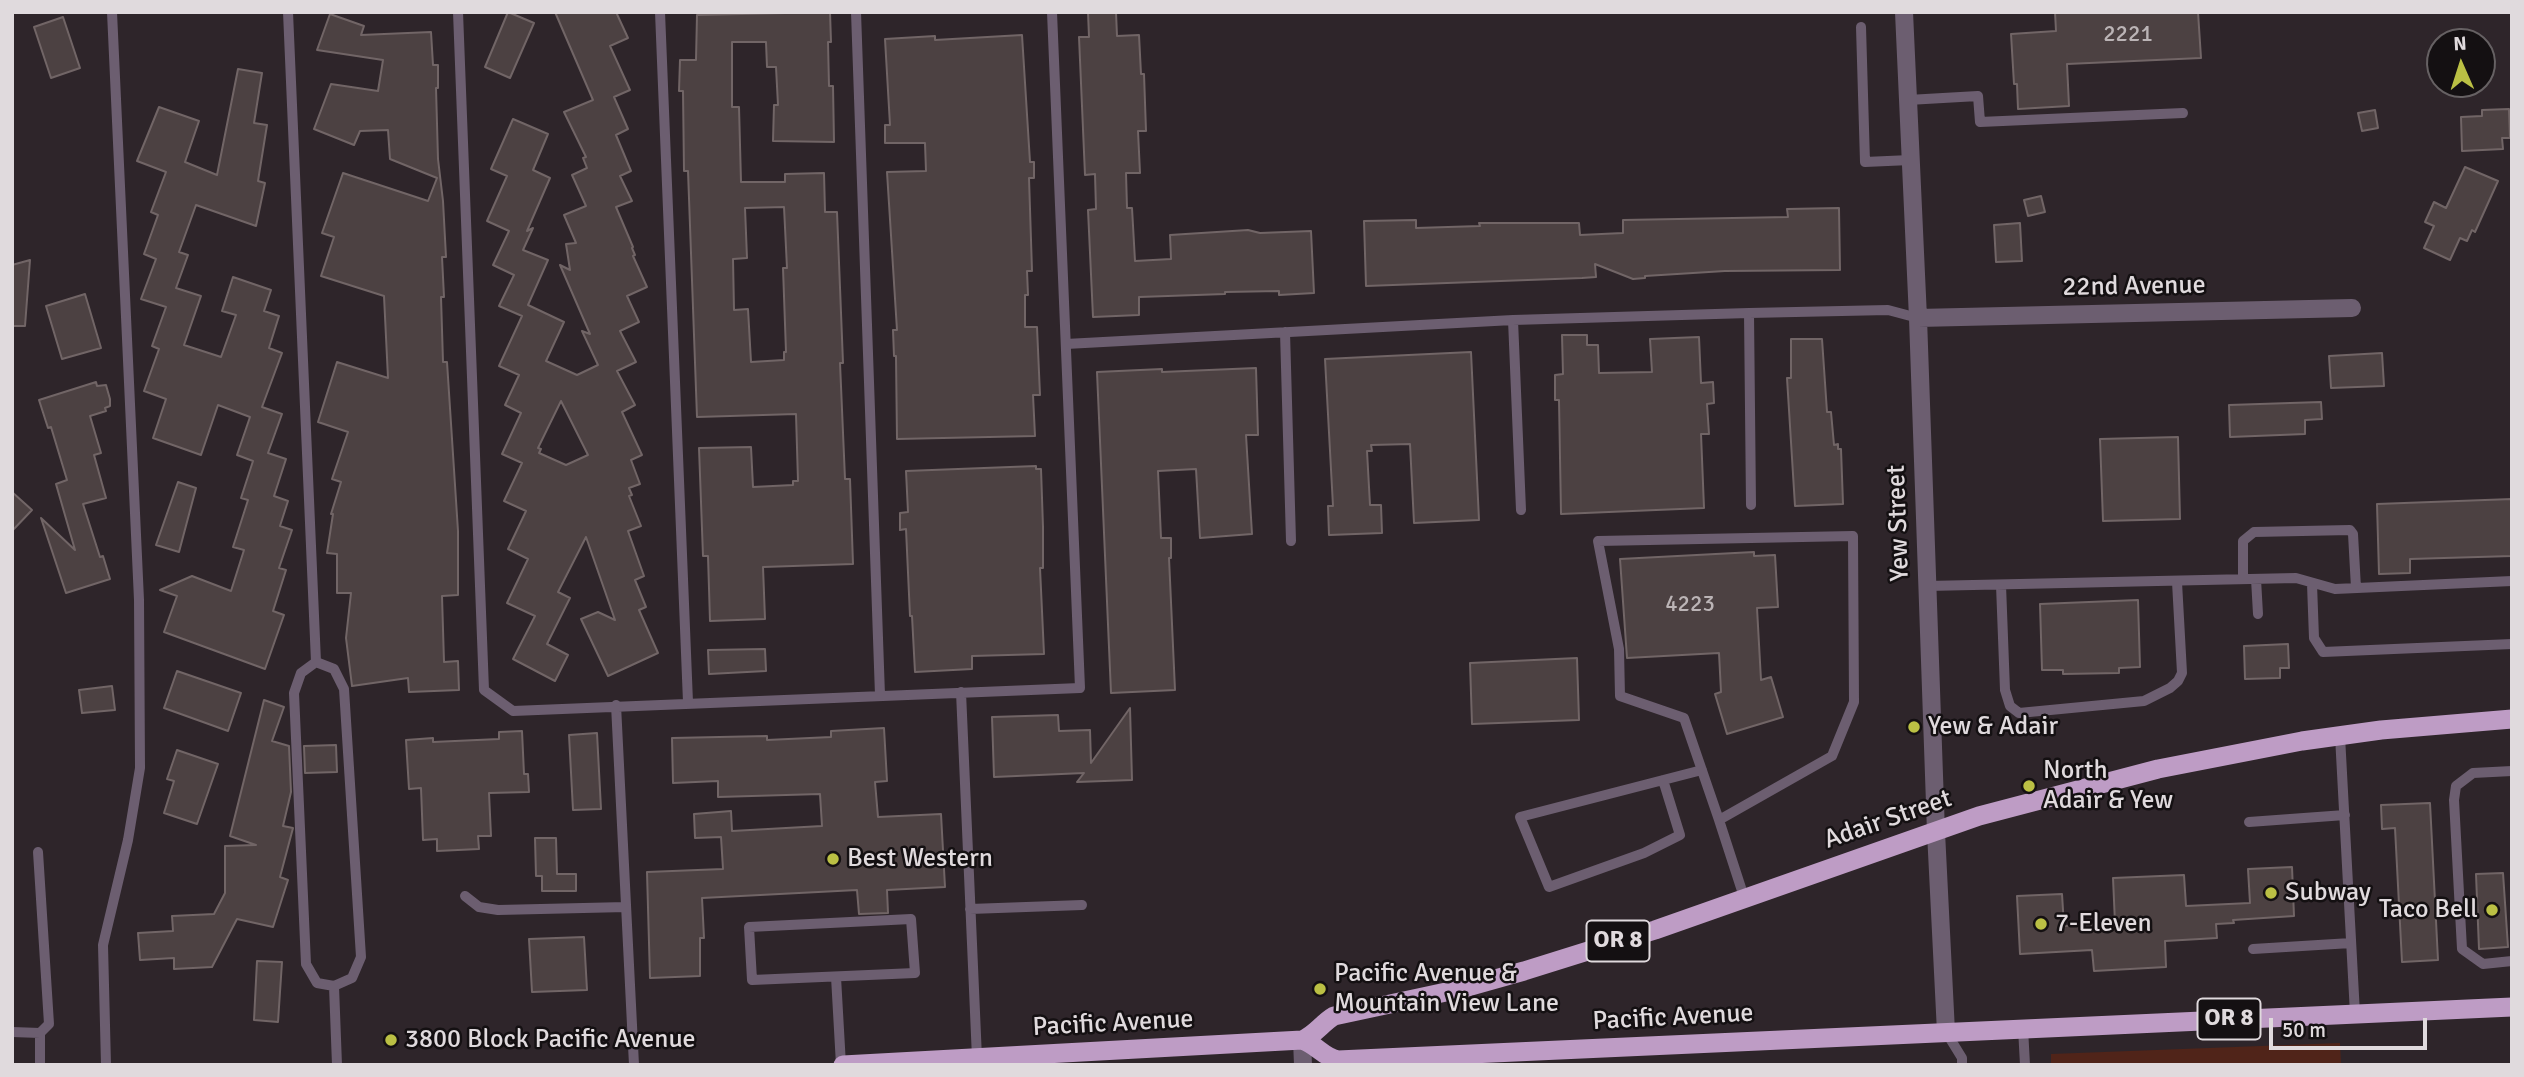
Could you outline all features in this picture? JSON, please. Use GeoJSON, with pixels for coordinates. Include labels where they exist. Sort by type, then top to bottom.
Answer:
{"type":"FeatureCollection","features":[{"type":"Feature","properties":{"kind":"highway","name":"Adair Street"},"geometry":{"type":"LineString","coordinates":[[1302,1040],[1311,1036],[1325,1021],[1334,1016],[1460,989],[1524,971],[1655,930],[1979,816],[2043,798],[2230,754],[2340,736],[2512,719]]}},
{"type":"Feature","properties":{"kind":"highway","name":"Pacific Avenue"},"geometry":{"type":"LineString","coordinates":[[842,1065],[1302,1040],[1311,1043],[1329,1058],[1338,1060],[1511,1058],[2023,1028],[2512,1007]]}},
{"type":"Feature","properties":{"kind":"street","name":"Yew Street"},"geometry":{"type":"LineString","coordinates":[[1903,12],[1946,1032]]}},
{"type":"Feature","properties":{"kind":"street","name":"22nd Avenue"},"geometry":{"type":"LineString","coordinates":[[1918,318],[2352,308]]}},
{"type":"Feature","properties":{"kind":"street"},"geometry":{"type":"LineString","coordinates":[[1302,1040],[1303,1065]]}},
{"type":"Feature","properties":{"kind":"lane"},"geometry":{"type":"LineString","coordinates":[[106,1065],[103,945],[128,840],[140,768],[139,600],[112,12]]}},
{"type":"Feature","properties":{"kind":"lane"},"geometry":{"type":"LineString","coordinates":[[288,12],[316,662]]}},
{"type":"Feature","properties":{"kind":"lane"},"geometry":{"type":"LineString","coordinates":[[458,12],[484,690],[513,710],[1080,688],[1052,12]]}},
{"type":"Feature","properties":{"kind":"lane"},"geometry":{"type":"LineString","coordinates":[[660,12],[688,702]]}},
{"type":"Feature","properties":{"kind":"lane"},"geometry":{"type":"LineString","coordinates":[[856,12],[880,695]]}},
{"type":"Feature","properties":{"kind":"lane"},"geometry":{"type":"LineString","coordinates":[[1861,27],[1865,162],[1910,160]]}},
{"type":"Feature","properties":{"kind":"lane"},"geometry":{"type":"LineString","coordinates":[[1908,100],[1978,96],[1980,122],[2183,113]]}},
{"type":"Feature","properties":{"kind":"lane"},"geometry":{"type":"LineString","coordinates":[[1066,344],[1513,320],[1888,310],[1918,318]]}},
{"type":"Feature","properties":{"kind":"lane"},"geometry":{"type":"LineString","coordinates":[[1749,313],[1751,505]]}},
{"type":"Feature","properties":{"kind":"lane"},"geometry":{"type":"LineString","coordinates":[[1513,320],[1521,510]]}},
{"type":"Feature","properties":{"kind":"lane"},"geometry":{"type":"LineString","coordinates":[[1285,332],[1291,541]]}},
{"type":"Feature","properties":{"kind":"lane"},"geometry":{"type":"LineString","coordinates":[[2243,579],[2244,541],[2254,532],[2350,530],[2353,534],[2356,588]]}},
{"type":"Feature","properties":{"kind":"lane"},"geometry":{"type":"LineString","coordinates":[[1719,820],[1832,756],[1854,702],[1853,536],[1598,541],[1619,649],[1620,696],[1684,718],[1744,897]]}},
{"type":"Feature","properties":{"kind":"lane"},"geometry":{"type":"LineString","coordinates":[[1927,586],[2296,578],[2335,589],[2512,581]]}},
{"type":"Feature","properties":{"kind":"lane"},"geometry":{"type":"LineString","coordinates":[[2256,579],[2258,614]]}},
{"type":"Feature","properties":{"kind":"lane"},"geometry":{"type":"LineString","coordinates":[[2001,585],[2005,690],[2010,706],[2019,713],[2144,701],[2170,688],[2182,673],[2177,582]]}},
{"type":"Feature","properties":{"kind":"lane"},"geometry":{"type":"LineString","coordinates":[[2312,584],[2314,638],[2323,652],[2512,644]]}},
{"type":"Feature","properties":{"kind":"lane"},"geometry":{"type":"LineString","coordinates":[[316,662],[334,669],[344,689],[361,957],[352,978],[334,986],[317,983],[306,964],[294,694],[301,673],[316,662]]}},
{"type":"Feature","properties":{"kind":"lane"},"geometry":{"type":"LineString","coordinates":[[961,692],[977,1058]]}},
{"type":"Feature","properties":{"kind":"lane"},"geometry":{"type":"LineString","coordinates":[[616,705],[634,1065]]}},
{"type":"Feature","properties":{"kind":"lane"},"geometry":{"type":"LineString","coordinates":[[2340,736],[2355,1014]]}},
{"type":"Feature","properties":{"kind":"lane"},"geometry":{"type":"LineString","coordinates":[[1663,780],[1680,835],[1644,853],[1549,887],[1520,817],[1663,780],[1702,770]]}},
{"type":"Feature","properties":{"kind":"lane"},"geometry":{"type":"LineString","coordinates":[[2512,771],[2473,774],[2456,786],[2454,800],[2462,949],[2483,964],[2512,961]]}},
{"type":"Feature","properties":{"kind":"lane"},"geometry":{"type":"LineString","coordinates":[[2249,822],[2345,815]]}},
{"type":"Feature","properties":{"kind":"lane"},"geometry":{"type":"LineString","coordinates":[[38,852],[49,1024],[40,1033],[40,1065]]}},
{"type":"Feature","properties":{"kind":"lane"},"geometry":{"type":"LineString","coordinates":[[465,896],[479,907],[498,911],[626,907]]}},
{"type":"Feature","properties":{"kind":"lane"},"geometry":{"type":"LineString","coordinates":[[970,909],[1082,905]]}},
{"type":"Feature","properties":{"kind":"lane"},"geometry":{"type":"LineString","coordinates":[[912,919],[915,973],[836,977],[752,980],[749,927],[912,919]]}},
{"type":"Feature","properties":{"kind":"lane"},"geometry":{"type":"LineString","coordinates":[[2253,949],[2351,943]]}},
{"type":"Feature","properties":{"kind":"lane"},"geometry":{"type":"LineString","coordinates":[[836,977],[842,1065]]}},
{"type":"Feature","properties":{"kind":"lane"},"geometry":{"type":"LineString","coordinates":[[334,986],[337,1065]]}},
{"type":"Feature","properties":{"kind":"lane"},"geometry":{"type":"LineString","coordinates":[[2023,1028],[2025,1065]]}},
{"type":"Feature","properties":{"kind":"lane"},"geometry":{"type":"LineString","coordinates":[[12,1032],[40,1033]]}},
{"type":"Feature","properties":{"kind":"lane"},"geometry":{"type":"LineString","coordinates":[[1946,1032],[1962,1058],[1962,1065]]}},
{"type":"Feature","properties":{"kind":"shaded area"},"geometry":{"type":"Polygon","coordinates":[[[2340,1043],[2341,1065],[2051,1065],[2051,1054],[2340,1043]]]}},
{"type":"Feature","properties":{"kind":"building"},"geometry":{"type":"Polygon","coordinates":[[[508,12],[534,23],[510,78],[485,67],[508,12]]]}},
{"type":"Feature","properties":{"kind":"building"},"geometry":{"type":"Polygon","coordinates":[[[555,12],[616,12],[628,38],[610,46],[630,90],[614,97],[628,129],[616,135],[631,171],[620,176],[632,201],[616,207],[647,287],[627,296],[639,322],[620,331],[636,362],[617,371],[635,405],[622,412],[642,455],[631,460],[640,484],[629,488],[632,495],[629,496],[641,526],[628,531],[644,576],[635,580],[646,607],[639,610],[658,653],[608,676],[581,619],[598,612],[615,620],[586,537],[558,592],[570,598],[547,644],[568,655],[555,681],[513,659],[535,616],[507,603],[528,559],[508,549],[526,511],[504,501],[522,463],[502,454],[521,413],[505,405],[519,375],[499,366],[522,316],[499,306],[514,275],[493,265],[509,231],[487,221],[507,176],[491,169],[513,119],[548,134],[533,170],[550,178],[527,231],[533,228],[523,250],[548,260],[528,305],[564,322],[546,361],[577,375],[598,365],[582,331],[590,334],[560,265],[570,270],[566,244],[576,243],[564,215],[586,206],[572,175],[587,168],[583,158],[586,157],[564,112],[593,100],[555,12]],[[561,401],[538,448],[541,449],[539,453],[566,465],[588,455],[561,401]]]}},
{"type":"Feature","properties":{"kind":"building"},"geometry":{"type":"Polygon","coordinates":[[[830,12],[829,86],[833,86],[834,142],[773,141],[774,105],[778,105],[776,67],[767,67],[766,42],[732,42],[732,107],[739,107],[741,182],[785,182],[785,174],[824,173],[825,212],[837,212],[845,479],[850,479],[853,564],[763,567],[765,619],[710,621],[708,556],[703,556],[699,448],[751,447],[753,487],[793,485],[793,481],[798,481],[796,414],[697,417],[688,171],[684,171],[683,91],[679,91],[680,60],[696,60],[697,15],[830,12]],[[784,207],[745,208],[747,258],[733,259],[734,310],[748,309],[751,362],[784,360],[783,268],[787,268],[784,207]]]}},
{"type":"Feature","properties":{"kind":"building"},"geometry":{"type":"Polygon","coordinates":[[[1088,12],[1116,12],[1117,36],[1139,35],[1141,74],[1144,74],[1146,131],[1138,131],[1140,173],[1126,173],[1127,208],[1132,208],[1135,261],[1171,259],[1170,235],[1248,230],[1260,233],[1311,231],[1314,293],[1279,295],[1279,291],[1225,292],[1139,297],[1139,315],[1093,317],[1088,210],[1096,209],[1095,174],[1085,175],[1079,37],[1089,37],[1088,12]]]}},
{"type":"Feature","properties":{"kind":"building"},"geometry":{"type":"Polygon","coordinates":[[[2055,12],[2198,12],[2201,58],[2067,64],[2069,106],[2018,109],[2011,34],[2056,31],[2055,12]]]}},
{"type":"Feature","properties":{"kind":"building"},"geometry":{"type":"Polygon","coordinates":[[[330,14],[364,26],[361,35],[431,32],[433,65],[438,65],[438,159],[446,257],[442,257],[443,362],[447,362],[458,531],[458,595],[442,596],[444,662],[458,661],[459,690],[409,692],[408,678],[352,686],[346,638],[351,593],[337,593],[337,554],[327,553],[331,514],[341,482],[332,479],[348,432],[318,422],[337,362],[388,378],[384,296],[321,276],[334,237],[322,233],[343,173],[428,201],[437,178],[390,159],[388,130],[360,131],[354,145],[314,129],[331,84],[378,91],[383,60],[317,50],[330,14]]]}},
{"type":"Feature","properties":{"kind":"building"},"geometry":{"type":"Polygon","coordinates":[[[63,17],[80,68],[51,78],[34,27],[63,17]]]}},
{"type":"Feature","properties":{"kind":"building"},"geometry":{"type":"Polygon","coordinates":[[[1022,35],[1030,162],[1034,162],[1034,178],[1029,178],[1032,271],[1027,271],[1025,327],[1037,327],[1040,395],[1033,395],[1035,436],[897,439],[893,330],[897,330],[887,172],[926,171],[925,143],[885,143],[885,125],[890,125],[885,39],[935,36],[935,40],[1022,35]]]}},
{"type":"Feature","properties":{"kind":"building"},"geometry":{"type":"Polygon","coordinates":[[[238,69],[262,73],[254,123],[267,125],[258,181],[265,183],[256,226],[196,205],[179,252],[188,255],[176,288],[201,296],[184,345],[221,357],[236,315],[222,311],[233,277],[271,290],[264,311],[279,316],[269,348],[282,353],[262,407],[282,414],[268,453],[286,459],[274,496],[288,501],[280,526],[292,530],[279,568],[286,570],[273,611],[284,615],[265,669],[164,632],[177,596],[160,590],[192,576],[231,591],[244,550],[233,547],[248,500],[241,498],[253,461],[237,455],[250,417],[218,405],[201,455],[153,438],[166,399],[144,391],[159,349],[152,346],[166,307],[141,299],[156,259],[144,254],[158,215],[151,212],[166,172],[137,161],[159,107],[199,121],[185,162],[217,175],[238,69]]]}},
{"type":"Feature","properties":{"kind":"building"},"geometry":{"type":"Polygon","coordinates":[[[2509,109],[2510,138],[2502,138],[2503,149],[2462,151],[2461,117],[2482,116],[2482,110],[2509,109]]]}},
{"type":"Feature","properties":{"kind":"building"},"geometry":{"type":"Polygon","coordinates":[[[2375,110],[2378,128],[2362,131],[2358,113],[2375,110]]]}},
{"type":"Feature","properties":{"kind":"building"},"geometry":{"type":"Polygon","coordinates":[[[2465,167],[2498,181],[2475,232],[2472,230],[2467,241],[2460,238],[2450,260],[2424,248],[2434,226],[2425,222],[2434,202],[2446,208],[2465,167]]]}},
{"type":"Feature","properties":{"kind":"building"},"geometry":{"type":"Polygon","coordinates":[[[2041,196],[2045,212],[2028,216],[2024,200],[2041,196]]]}},
{"type":"Feature","properties":{"kind":"building"},"geometry":{"type":"Polygon","coordinates":[[[1839,208],[1840,270],[1725,271],[1633,279],[1595,264],[1596,277],[1366,286],[1364,221],[1416,220],[1416,228],[1480,226],[1479,223],[1579,223],[1580,235],[1623,233],[1623,220],[1788,217],[1787,209],[1839,208]]]}},
{"type":"Feature","properties":{"kind":"building"},"geometry":{"type":"Polygon","coordinates":[[[2020,223],[2022,261],[1996,262],[1994,225],[2020,223]]]}},
{"type":"Feature","properties":{"kind":"building"},"geometry":{"type":"Polygon","coordinates":[[[30,260],[25,326],[12,326],[12,265],[30,260]]]}},
{"type":"Feature","properties":{"kind":"building"},"geometry":{"type":"Polygon","coordinates":[[[85,294],[101,348],[62,359],[46,306],[85,294]]]}},
{"type":"Feature","properties":{"kind":"building"},"geometry":{"type":"Polygon","coordinates":[[[1562,335],[1587,335],[1587,345],[1598,345],[1599,373],[1652,372],[1650,339],[1699,337],[1701,383],[1713,382],[1714,403],[1707,404],[1709,434],[1701,434],[1704,508],[1561,514],[1559,400],[1555,400],[1555,375],[1563,374],[1562,335]]]}},
{"type":"Feature","properties":{"kind":"building"},"geometry":{"type":"Polygon","coordinates":[[[1791,339],[1822,339],[1827,412],[1831,412],[1834,445],[1838,444],[1838,449],[1841,449],[1843,504],[1795,506],[1787,378],[1791,378],[1791,339]]]}},
{"type":"Feature","properties":{"kind":"building"},"geometry":{"type":"Polygon","coordinates":[[[1471,352],[1479,520],[1414,523],[1410,444],[1371,445],[1372,451],[1367,451],[1370,505],[1381,505],[1382,533],[1329,535],[1328,506],[1333,506],[1325,359],[1471,352]]]}},
{"type":"Feature","properties":{"kind":"building"},"geometry":{"type":"Polygon","coordinates":[[[2382,353],[2384,386],[2331,388],[2329,356],[2382,353]]]}},
{"type":"Feature","properties":{"kind":"building"},"geometry":{"type":"Polygon","coordinates":[[[1256,368],[1258,435],[1246,435],[1252,534],[1200,538],[1196,469],[1158,471],[1161,538],[1171,538],[1169,558],[1175,690],[1111,693],[1097,372],[1256,368]]]}},
{"type":"Feature","properties":{"kind":"building"},"geometry":{"type":"Polygon","coordinates":[[[96,382],[97,386],[106,385],[110,399],[110,406],[105,408],[106,411],[90,416],[101,453],[94,455],[106,498],[83,504],[110,579],[66,593],[41,518],[75,550],[56,484],[67,480],[51,427],[48,428],[39,400],[96,382]]]}},
{"type":"Feature","properties":{"kind":"building"},"geometry":{"type":"Polygon","coordinates":[[[2321,402],[2322,419],[2305,420],[2305,434],[2230,437],[2229,405],[2321,402]]]}},
{"type":"Feature","properties":{"kind":"building"},"geometry":{"type":"Polygon","coordinates":[[[2178,437],[2180,519],[2103,521],[2100,439],[2178,437]]]}},
{"type":"Feature","properties":{"kind":"building"},"geometry":{"type":"Polygon","coordinates":[[[1036,466],[1036,469],[1041,469],[1043,568],[1040,568],[1044,654],[972,656],[972,669],[915,672],[906,529],[900,530],[900,513],[908,512],[906,471],[1036,466]]]}},
{"type":"Feature","properties":{"kind":"building"},"geometry":{"type":"Polygon","coordinates":[[[178,482],[196,488],[179,552],[156,545],[178,482]]]}},
{"type":"Feature","properties":{"kind":"building"},"geometry":{"type":"Polygon","coordinates":[[[12,492],[32,510],[12,531],[12,492]]]}},
{"type":"Feature","properties":{"kind":"building"},"geometry":{"type":"Polygon","coordinates":[[[2512,499],[2512,556],[2410,559],[2410,573],[2379,574],[2377,504],[2512,499]]]}},
{"type":"Feature","properties":{"kind":"building"},"geometry":{"type":"Polygon","coordinates":[[[1754,552],[1754,556],[1775,555],[1778,607],[1757,608],[1761,680],[1771,677],[1783,717],[1727,734],[1715,694],[1721,692],[1719,653],[1627,658],[1620,559],[1754,552]]]}},
{"type":"Feature","properties":{"kind":"building"},"geometry":{"type":"Polygon","coordinates":[[[2138,600],[2140,667],[2119,668],[2119,673],[2063,674],[2063,670],[2042,670],[2040,604],[2138,600]]]}},
{"type":"Feature","properties":{"kind":"building"},"geometry":{"type":"Polygon","coordinates":[[[2288,644],[2289,668],[2280,668],[2280,678],[2245,679],[2244,646],[2288,644]]]}},
{"type":"Feature","properties":{"kind":"building"},"geometry":{"type":"Polygon","coordinates":[[[765,649],[766,671],[709,674],[708,650],[765,649]]]}},
{"type":"Feature","properties":{"kind":"building"},"geometry":{"type":"Polygon","coordinates":[[[1577,658],[1579,720],[1472,724],[1470,663],[1577,658]]]}},
{"type":"Feature","properties":{"kind":"building"},"geometry":{"type":"Polygon","coordinates":[[[177,671],[241,693],[228,731],[164,708],[177,671]]]}},
{"type":"Feature","properties":{"kind":"building"},"geometry":{"type":"Polygon","coordinates":[[[112,686],[115,710],[82,713],[79,690],[112,686]]]}},
{"type":"Feature","properties":{"kind":"building"},"geometry":{"type":"Polygon","coordinates":[[[264,700],[284,707],[272,741],[289,746],[291,792],[283,826],[293,828],[280,877],[288,880],[273,927],[237,919],[212,967],[174,969],[174,958],[140,960],[138,933],[173,931],[172,916],[214,914],[225,893],[225,846],[256,845],[230,836],[264,700]]]}},
{"type":"Feature","properties":{"kind":"building"},"geometry":{"type":"Polygon","coordinates":[[[1130,708],[1132,780],[1077,782],[1084,773],[994,777],[992,717],[1058,715],[1059,731],[1090,730],[1091,763],[1130,708]]]}},
{"type":"Feature","properties":{"kind":"building"},"geometry":{"type":"Polygon","coordinates":[[[884,728],[887,781],[875,782],[878,817],[941,814],[945,887],[887,890],[888,913],[859,914],[857,890],[702,898],[704,938],[700,938],[700,976],[650,978],[647,872],[723,869],[721,837],[695,838],[694,814],[731,811],[732,831],[822,826],[820,794],[718,797],[718,781],[673,783],[672,738],[767,736],[767,740],[831,737],[831,731],[884,728]]]}},
{"type":"Feature","properties":{"kind":"building"},"geometry":{"type":"Polygon","coordinates":[[[522,731],[524,774],[528,774],[529,792],[489,793],[491,836],[478,836],[479,849],[437,851],[437,839],[423,840],[421,788],[409,789],[406,740],[433,738],[433,742],[499,739],[499,732],[522,731]]]}},
{"type":"Feature","properties":{"kind":"building"},"geometry":{"type":"Polygon","coordinates":[[[597,733],[601,809],[573,810],[569,735],[597,733]]]}},
{"type":"Feature","properties":{"kind":"building"},"geometry":{"type":"Polygon","coordinates":[[[336,745],[337,772],[305,773],[304,746],[336,745]]]}},
{"type":"Feature","properties":{"kind":"building"},"geometry":{"type":"Polygon","coordinates":[[[177,750],[218,764],[197,824],[164,813],[174,781],[167,779],[177,750]]]}},
{"type":"Feature","properties":{"kind":"building"},"geometry":{"type":"Polygon","coordinates":[[[2430,803],[2438,960],[2402,962],[2395,828],[2382,829],[2381,805],[2430,803]]]}},
{"type":"Feature","properties":{"kind":"building"},"geometry":{"type":"Polygon","coordinates":[[[535,838],[556,838],[557,874],[576,874],[576,891],[542,891],[542,876],[536,876],[535,838]]]}},
{"type":"Feature","properties":{"kind":"building"},"geometry":{"type":"Polygon","coordinates":[[[2292,867],[2294,916],[2233,920],[2234,923],[2216,924],[2217,938],[2165,941],[2166,967],[2094,971],[2092,950],[2020,954],[2017,896],[2062,894],[2064,926],[2115,923],[2113,878],[2184,875],[2186,906],[2250,903],[2248,869],[2292,867]]]}},
{"type":"Feature","properties":{"kind":"building","name":"Taco Bell"},"geometry":{"type":"Polygon","coordinates":[[[2503,873],[2508,947],[2479,949],[2476,874],[2503,873]]]}},
{"type":"Feature","properties":{"kind":"building"},"geometry":{"type":"Polygon","coordinates":[[[584,937],[587,990],[532,992],[529,939],[584,937]]]}},
{"type":"Feature","properties":{"kind":"building"},"geometry":{"type":"Polygon","coordinates":[[[257,961],[282,962],[278,1022],[254,1020],[257,961]]]}},
{"type":"Feature","properties":{"kind":"place","name":"Yew & Adair"},"geometry":{"type":"Point","coordinates":[1914,727]}},
{"type":"Feature","properties":{"kind":"place","name":"North Adair & Yew"},"geometry":{"type":"Point","coordinates":[2029,786]}},
{"type":"Feature","properties":{"kind":"place","name":"Best Western"},"geometry":{"type":"Point","coordinates":[833,859]}},
{"type":"Feature","properties":{"kind":"place","name":"Subway"},"geometry":{"type":"Point","coordinates":[2271,893]}},
{"type":"Feature","properties":{"kind":"place","name":"Taco Bell"},"geometry":{"type":"Point","coordinates":[2492,910]}},
{"type":"Feature","properties":{"kind":"place","name":"7-Eleven"},"geometry":{"type":"Point","coordinates":[2041,924]}},
{"type":"Feature","properties":{"kind":"place","name":"Pacific Avenue & Mountain View Lane"},"geometry":{"type":"Point","coordinates":[1320,989]}},
{"type":"Feature","properties":{"kind":"place","name":"3800 Block Pacific Avenue"},"geometry":{"type":"Point","coordinates":[391,1040]}}]}
